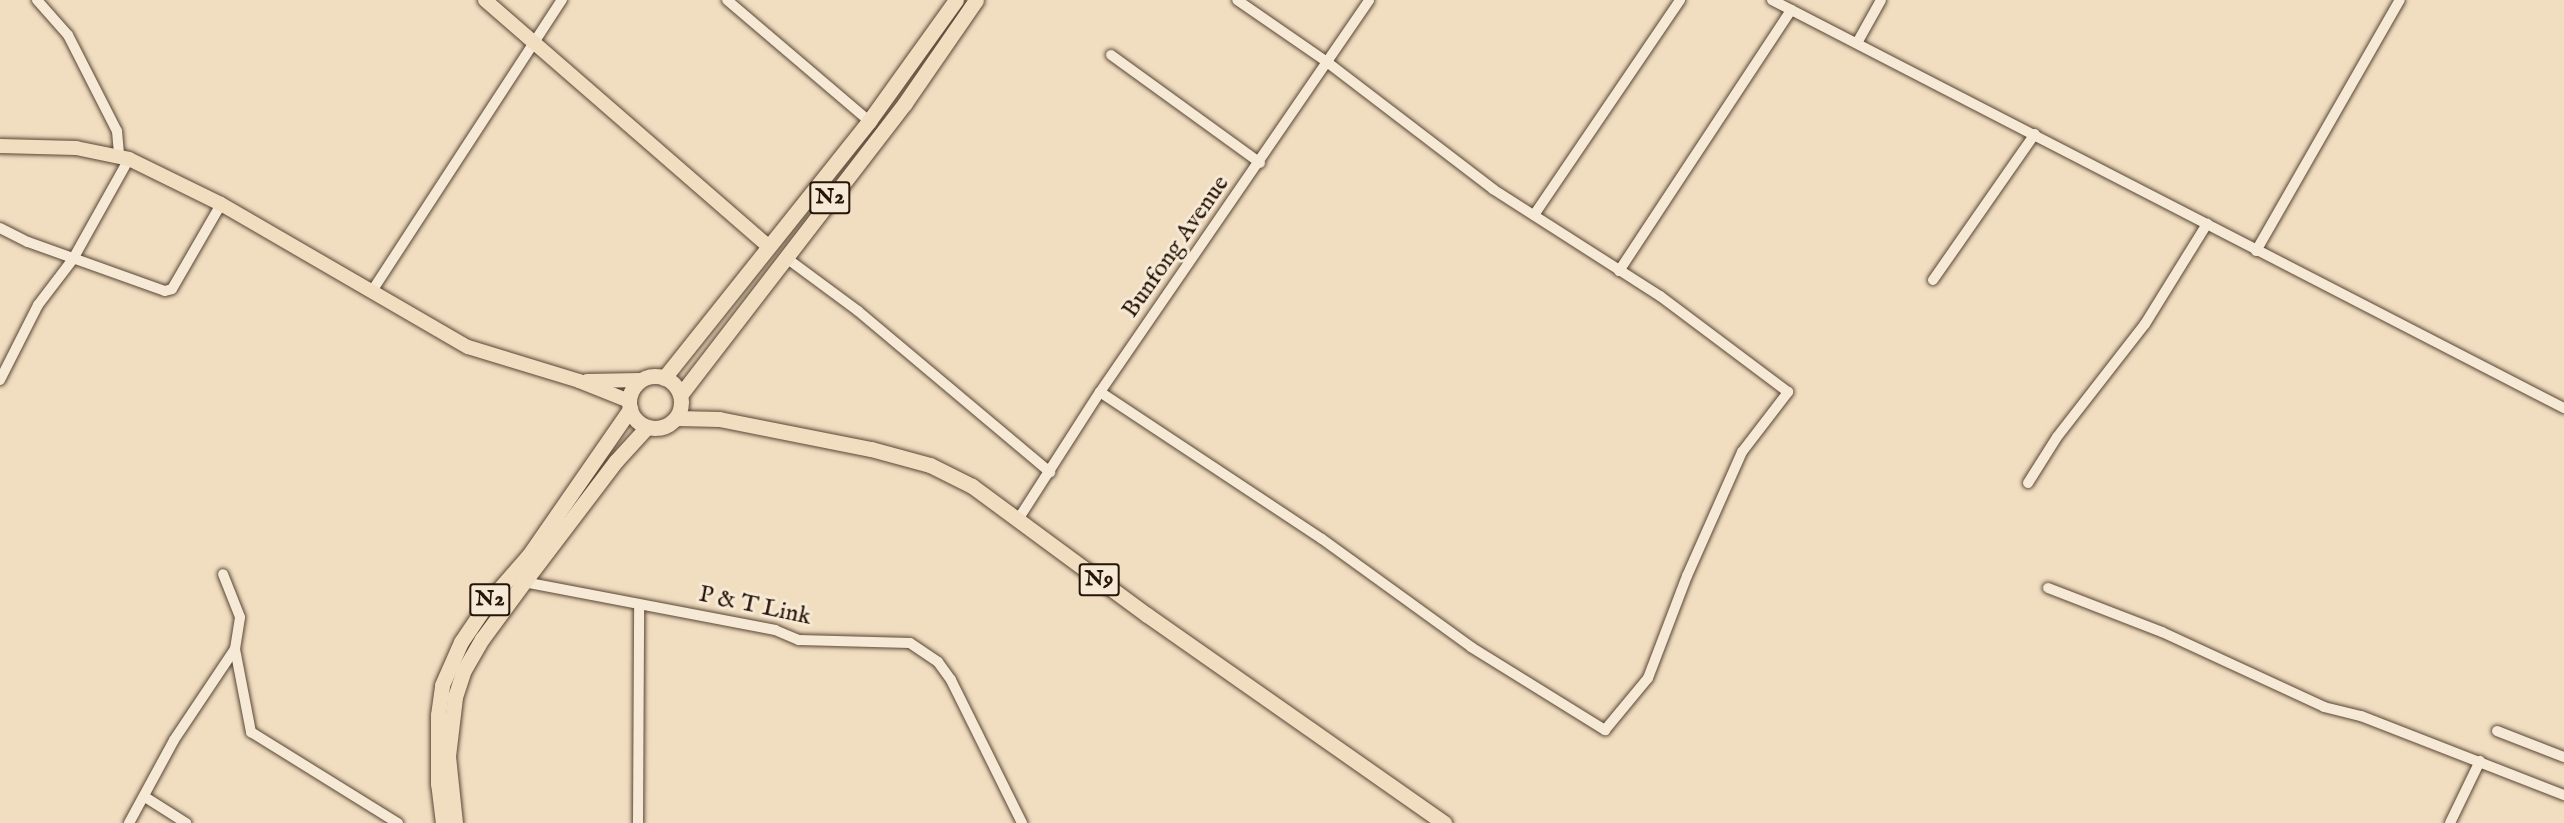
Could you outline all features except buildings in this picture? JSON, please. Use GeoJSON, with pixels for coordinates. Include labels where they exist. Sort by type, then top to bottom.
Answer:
{"type":"FeatureCollection","features":[{"type":"Feature","properties":{"kind":"highway","name":"N2"},"geometry":{"type":"LineString","coordinates":[[664,378],[869,121],[956,0]]}},
{"type":"Feature","properties":{"kind":"highway","name":"N2"},"geometry":{"type":"LineString","coordinates":[[681,398],[785,256],[904,103],[976,0]]}},
{"type":"Feature","properties":{"kind":"highway"},"geometry":{"type":"LineString","coordinates":[[664,378],[681,398],[677,418],[664,428],[647,427],[630,405],[641,380],[664,378]]}},
{"type":"Feature","properties":{"kind":"highway","name":"N9"},"geometry":{"type":"LineString","coordinates":[[681,398],[719,419]]}},
{"type":"Feature","properties":{"kind":"highway","name":"N2"},"geometry":{"type":"LineString","coordinates":[[443,823],[438,784],[438,715],[442,685],[461,642],[488,602],[529,555],[630,405]]}},
{"type":"Feature","properties":{"kind":"highway","name":"N9"},"geometry":{"type":"LineString","coordinates":[[677,418],[719,419],[871,448],[930,465],[972,486],[1019,518],[1147,615],[1440,822]]}},
{"type":"Feature","properties":{"kind":"highway","name":"N2"},"geometry":{"type":"LineString","coordinates":[[455,823],[448,756],[455,697],[482,639],[616,461],[647,427]]}},
{"type":"Feature","properties":{"kind":"main road"},"geometry":{"type":"LineString","coordinates":[[485,0],[768,246]]}},
{"type":"Feature","properties":{"kind":"main road"},"geometry":{"type":"LineString","coordinates":[[0,146],[76,147],[124,157],[221,204],[468,347],[579,381],[630,405]]}},
{"type":"Feature","properties":{"kind":"main road"},"geometry":{"type":"LineString","coordinates":[[579,381],[641,380]]}},
{"type":"Feature","properties":{"kind":"street"},"geometry":{"type":"LineString","coordinates":[[0,380],[38,304],[73,259],[124,157],[117,131],[68,35],[37,0]]}},
{"type":"Feature","properties":{"kind":"street"},"geometry":{"type":"LineString","coordinates":[[372,291],[562,0]]}},
{"type":"Feature","properties":{"kind":"street"},"geometry":{"type":"LineString","coordinates":[[727,0],[869,121]]}},
{"type":"Feature","properties":{"kind":"street"},"geometry":{"type":"LineString","coordinates":[[1100,392],[1322,539],[1471,646],[1605,730],[1648,678],[1687,576],[1742,452],[1788,392],[1729,344],[1457,163],[1327,62],[1237,0]]}},
{"type":"Feature","properties":{"kind":"street","name":"Bunfong Avenue"},"geometry":{"type":"LineString","coordinates":[[1019,518],[1100,392],[1260,163],[1369,0]]}},
{"type":"Feature","properties":{"kind":"street"},"geometry":{"type":"LineString","coordinates":[[1534,215],[1680,0]]}},
{"type":"Feature","properties":{"kind":"street"},"geometry":{"type":"LineString","coordinates":[[1772,0],[2035,134],[2256,252],[2564,408]]}},
{"type":"Feature","properties":{"kind":"street"},"geometry":{"type":"LineString","coordinates":[[1857,44],[1881,0]]}},
{"type":"Feature","properties":{"kind":"street"},"geometry":{"type":"LineString","coordinates":[[2256,252],[2400,0]]}},
{"type":"Feature","properties":{"kind":"street"},"geometry":{"type":"LineString","coordinates":[[1619,271],[1738,97],[1791,10]]}},
{"type":"Feature","properties":{"kind":"street"},"geometry":{"type":"LineString","coordinates":[[1111,55],[1260,163]]}},
{"type":"Feature","properties":{"kind":"street"},"geometry":{"type":"LineString","coordinates":[[1933,280],[2035,134]]}},
{"type":"Feature","properties":{"kind":"street"},"geometry":{"type":"LineString","coordinates":[[0,228],[73,259],[165,291],[172,289],[221,204]]}},
{"type":"Feature","properties":{"kind":"street"},"geometry":{"type":"LineString","coordinates":[[2028,483],[2057,437],[2145,324],[2207,224]]}},
{"type":"Feature","properties":{"kind":"street"},"geometry":{"type":"LineString","coordinates":[[785,256],[858,311],[1050,472]]}},
{"type":"Feature","properties":{"kind":"street"},"geometry":{"type":"LineString","coordinates":[[223,574],[240,617],[235,649],[251,732],[398,823]]}},
{"type":"Feature","properties":{"kind":"street","name":"P & T Link"},"geometry":{"type":"LineString","coordinates":[[524,582],[639,607],[775,630],[800,639],[910,643],[938,662],[951,680],[1022,823]]}},
{"type":"Feature","properties":{"kind":"street"},"geometry":{"type":"LineString","coordinates":[[2048,588],[2163,632],[2324,707],[2361,716],[2564,795]]}},
{"type":"Feature","properties":{"kind":"street"},"geometry":{"type":"LineString","coordinates":[[638,823],[639,607]]}},
{"type":"Feature","properties":{"kind":"street"},"geometry":{"type":"LineString","coordinates":[[129,823],[174,740],[235,649]]}},
{"type":"Feature","properties":{"kind":"street"},"geometry":{"type":"LineString","coordinates":[[2497,731],[2564,757]]}},
{"type":"Feature","properties":{"kind":"street"},"geometry":{"type":"LineString","coordinates":[[2450,823],[2480,761]]}},
{"type":"Feature","properties":{"kind":"street"},"geometry":{"type":"LineString","coordinates":[[145,797],[186,823]]}}]}
